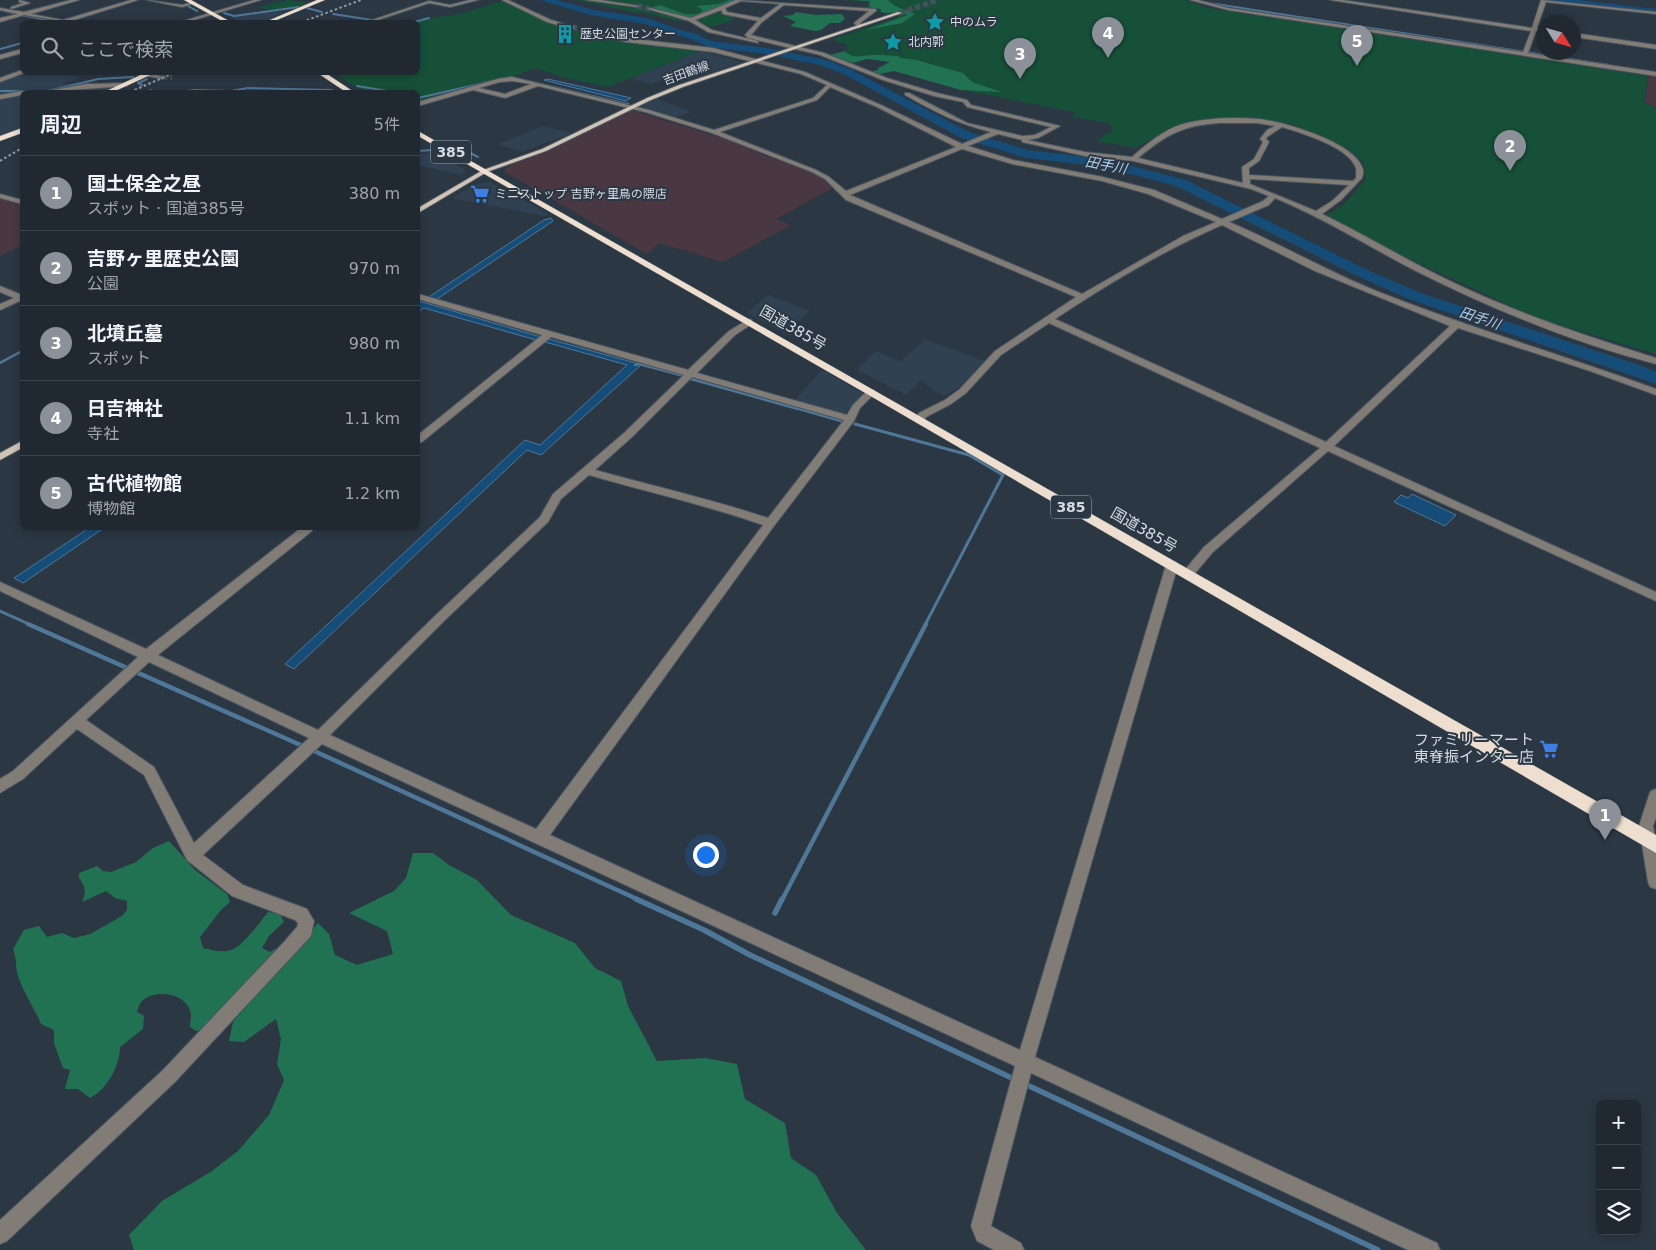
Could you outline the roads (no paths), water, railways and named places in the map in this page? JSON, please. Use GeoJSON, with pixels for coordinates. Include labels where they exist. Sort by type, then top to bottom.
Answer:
{"type":"FeatureCollection","features":[{"type":"Feature","properties":{"kind":"highway"},"geometry":{"type":"LineString","coordinates":[[187,0],[225,20]]}},
{"type":"Feature","properties":{"kind":"highway"},"geometry":{"type":"LineString","coordinates":[[273,20],[322,0]]}},
{"type":"Feature","properties":{"kind":"highway"},"geometry":{"type":"LineString","coordinates":[[113,90],[148,75]]}},
{"type":"Feature","properties":{"kind":"highway"},"geometry":{"type":"LineString","coordinates":[[324,75],[347,90]]}},
{"type":"Feature","properties":{"kind":"highway"},"geometry":{"type":"LineString","coordinates":[[0,139],[20,131]]}},
{"type":"Feature","properties":{"kind":"highway","name":"385"},"geometry":{"type":"LineString","coordinates":[[420,134],[485,171]]}},
{"type":"Feature","properties":{"kind":"highway","name":"国道385号"},"geometry":{"type":"LineString","coordinates":[[485,171],[1653,843]]}},
{"type":"Feature","properties":{"kind":"main road","name":"吉田鶴線"},"geometry":{"type":"LineString","coordinates":[[420,210],[485,171],[544,150],[631,107],[681,86],[900,13]]}},
{"type":"Feature","properties":{"kind":"main road"},"geometry":{"type":"LineString","coordinates":[[0,457],[20,445]]}},
{"type":"Feature","properties":{"kind":"street"},"geometry":{"type":"LineString","coordinates":[[6,10],[28,3],[22,0]]}},
{"type":"Feature","properties":{"kind":"street"},"geometry":{"type":"LineString","coordinates":[[0,20],[77,0]]}},
{"type":"Feature","properties":{"kind":"street"},"geometry":{"type":"LineString","coordinates":[[89,14],[77,12],[116,0]]}},
{"type":"Feature","properties":{"kind":"street"},"geometry":{"type":"LineString","coordinates":[[70,20],[136,0]]}},
{"type":"Feature","properties":{"kind":"street"},"geometry":{"type":"LineString","coordinates":[[150,0],[182,6],[194,3]]}},
{"type":"Feature","properties":{"kind":"street"},"geometry":{"type":"LineString","coordinates":[[190,20],[260,0]]}},
{"type":"Feature","properties":{"kind":"street"},"geometry":{"type":"LineString","coordinates":[[376,20],[429,2],[450,6],[476,0]]}},
{"type":"Feature","properties":{"kind":"street"},"geometry":{"type":"LineString","coordinates":[[504,0],[549,21],[572,27]]}},
{"type":"Feature","properties":{"kind":"street"},"geometry":{"type":"LineString","coordinates":[[588,0],[637,6]]}},
{"type":"Feature","properties":{"kind":"street"},"geometry":{"type":"LineString","coordinates":[[691,20],[740,0],[782,5],[874,10],[857,23],[859,26]]}},
{"type":"Feature","properties":{"kind":"street"},"geometry":{"type":"LineString","coordinates":[[1192,0],[1228,9],[1656,74]]}},
{"type":"Feature","properties":{"kind":"street"},"geometry":{"type":"LineString","coordinates":[[1332,0],[1534,29]]}},
{"type":"Feature","properties":{"kind":"street"},"geometry":{"type":"LineString","coordinates":[[1525,54],[1544,0],[1655,11]]}},
{"type":"Feature","properties":{"kind":"street"},"geometry":{"type":"LineString","coordinates":[[1569,0],[1655,11]]}},
{"type":"Feature","properties":{"kind":"street"},"geometry":{"type":"LineString","coordinates":[[782,5],[761,20],[748,35],[822,54],[885,79],[936,95],[965,101],[969,106],[1033,118],[1057,126],[1028,139],[965,124],[907,94]]}},
{"type":"Feature","properties":{"kind":"street"},"geometry":{"type":"LineString","coordinates":[[0,8],[55,20]]}},
{"type":"Feature","properties":{"kind":"street"},"geometry":{"type":"LineString","coordinates":[[721,8],[724,9],[724,13],[761,20]]}},
{"type":"Feature","properties":{"kind":"street"},"geometry":{"type":"LineString","coordinates":[[650,9],[691,20],[710,31],[782,48],[793,48]]}},
{"type":"Feature","properties":{"kind":"street"},"geometry":{"type":"LineString","coordinates":[[370,14],[389,16]]}},
{"type":"Feature","properties":{"kind":"street"},"geometry":{"type":"LineString","coordinates":[[590,32],[626,40],[707,49],[803,73],[852,94],[960,146],[1012,162],[1103,180],[1151,192],[1220,222],[1318,269],[1456,325],[1656,392]]}},
{"type":"Feature","properties":{"kind":"street"},"geometry":{"type":"LineString","coordinates":[[1581,36],[1656,47]]}},
{"type":"Feature","properties":{"kind":"street"},"geometry":{"type":"LineString","coordinates":[[0,57],[20,52]]}},
{"type":"Feature","properties":{"kind":"street"},"geometry":{"type":"LineString","coordinates":[[0,80],[20,73]]}},
{"type":"Feature","properties":{"kind":"street"},"geometry":{"type":"LineString","coordinates":[[803,73],[805,76],[828,87],[852,94]]}},
{"type":"Feature","properties":{"kind":"street"},"geometry":{"type":"LineString","coordinates":[[154,75],[162,77]]}},
{"type":"Feature","properties":{"kind":"street"},"geometry":{"type":"LineString","coordinates":[[420,103],[471,88],[512,79],[631,107],[714,132],[814,170],[827,178],[849,198],[1082,297]]}},
{"type":"Feature","properties":{"kind":"street"},"geometry":{"type":"LineString","coordinates":[[59,90],[86,86],[127,84]]}},
{"type":"Feature","properties":{"kind":"street"},"geometry":{"type":"LineString","coordinates":[[471,88],[505,96],[537,84]]}},
{"type":"Feature","properties":{"kind":"street"},"geometry":{"type":"LineString","coordinates":[[714,132],[814,99],[828,87]]}},
{"type":"Feature","properties":{"kind":"street"},"geometry":{"type":"LineString","coordinates":[[0,97],[20,93]]}},
{"type":"Feature","properties":{"kind":"street"},"geometry":{"type":"LineString","coordinates":[[998,112],[980,122],[998,132],[1067,151],[1133,159],[1251,187],[1274,195],[1420,270],[1498,306],[1578,336],[1656,361]]}},
{"type":"Feature","properties":{"kind":"street"},"geometry":{"type":"LineString","coordinates":[[1133,159],[1165,135],[1186,125],[1257,121],[1282,125],[1342,149],[1355,161],[1360,172],[1359,178],[1354,184],[1328,208],[1314,214]]}},
{"type":"Feature","properties":{"kind":"street"},"geometry":{"type":"LineString","coordinates":[[1251,187],[1247,185],[1245,167],[1257,160],[1266,142],[1263,139],[1265,135],[1282,125]]}},
{"type":"Feature","properties":{"kind":"street"},"geometry":{"type":"LineString","coordinates":[[846,194],[998,132]]}},
{"type":"Feature","properties":{"kind":"street"},"geometry":{"type":"LineString","coordinates":[[1246,177],[1354,184]]}},
{"type":"Feature","properties":{"kind":"street"},"geometry":{"type":"LineString","coordinates":[[920,420],[922,415],[948,402],[963,391],[998,353],[1082,297],[1186,238],[1266,203],[1274,195]]}},
{"type":"Feature","properties":{"kind":"street"},"geometry":{"type":"LineString","coordinates":[[0,196],[20,201]]}},
{"type":"Feature","properties":{"kind":"street"},"geometry":{"type":"LineString","coordinates":[[0,290],[20,296]]}},
{"type":"Feature","properties":{"kind":"street"},"geometry":{"type":"LineString","coordinates":[[0,307],[20,298]]}},
{"type":"Feature","properties":{"kind":"street"},"geometry":{"type":"LineString","coordinates":[[420,298],[850,419]]}},
{"type":"Feature","properties":{"kind":"street"},"geometry":{"type":"LineString","coordinates":[[1050,320],[1656,597]]}},
{"type":"Feature","properties":{"kind":"street"},"geometry":{"type":"LineString","coordinates":[[192,855],[268,787],[441,616],[544,519],[557,497],[588,471],[732,333],[749,322]]}},
{"type":"Feature","properties":{"kind":"street"},"geometry":{"type":"LineString","coordinates":[[1188,574],[1208,550],[1326,447],[1456,325]]}},
{"type":"Feature","properties":{"kind":"street"},"geometry":{"type":"LineString","coordinates":[[420,438],[549,334]]}},
{"type":"Feature","properties":{"kind":"street"},"geometry":{"type":"LineString","coordinates":[[539,837],[770,523],[850,419],[856,407],[872,392]]}},
{"type":"Feature","properties":{"kind":"street"},"geometry":{"type":"LineString","coordinates":[[588,471],[650,489],[710,503],[770,523]]}},
{"type":"Feature","properties":{"kind":"street"},"geometry":{"type":"LineString","coordinates":[[0,787],[18,775],[147,656],[305,530]]}},
{"type":"Feature","properties":{"kind":"street"},"geometry":{"type":"LineString","coordinates":[[1014,1250],[984,1234],[981,1226],[1025,1062],[1172,565]]}},
{"type":"Feature","properties":{"kind":"street"},"geometry":{"type":"LineString","coordinates":[[0,586],[320,737],[1430,1250]]}},
{"type":"Feature","properties":{"kind":"street"},"geometry":{"type":"LineString","coordinates":[[0,1234],[169,1076],[305,930],[306,921],[301,914],[238,891],[192,855],[149,771],[76,721]]}},
{"type":"Feature","properties":{"kind":"street"},"geometry":{"type":"LineString","coordinates":[[1656,795],[1646,826],[1653,843],[1656,882]]}},
{"type":"Feature","properties":{"kind":"water"},"geometry":{"type":"Polygon","coordinates":[[[548,79],[631,98],[626,101],[544,80],[548,79]]]}},
{"type":"Feature","properties":{"kind":"water"},"geometry":{"type":"Polygon","coordinates":[[[551,218],[553,221],[437,299],[429,297],[544,220],[551,218]]]}},
{"type":"Feature","properties":{"kind":"water"},"geometry":{"type":"Polygon","coordinates":[[[420,302],[541,337],[536,340],[424,308],[420,311],[420,302]]]}},
{"type":"Feature","properties":{"kind":"water"},"geometry":{"type":"Polygon","coordinates":[[[549,339],[639,364],[640,366],[541,455],[527,450],[294,669],[285,664],[525,440],[540,445],[627,365],[545,342],[549,339]]]}},
{"type":"Feature","properties":{"kind":"water"},"geometry":{"type":"Polygon","coordinates":[[[1412,494],[1456,515],[1445,526],[1394,502],[1401,495],[1408,498],[1412,494]]]}},
{"type":"Feature","properties":{"kind":"water"},"geometry":{"type":"Polygon","coordinates":[[[86,530],[101,530],[23,583],[14,578],[86,530]]]}},
{"type":"Feature","properties":{"kind":"waterway","name":"田手川"},"geometry":{"type":"LineString","coordinates":[[544,0],[586,9],[591,12],[647,21],[682,34],[694,36],[709,44],[767,51],[823,62],[848,72],[965,135],[1027,154],[1105,163],[1181,183],[1356,270],[1412,295],[1636,370],[1656,379]]}},
{"type":"Feature","properties":{"kind":"waterway"},"geometry":{"type":"LineString","coordinates":[[1556,0],[1656,12]]}},
{"type":"Feature","properties":{"kind":"waterway"},"geometry":{"type":"LineString","coordinates":[[1209,3],[1609,65]]}},
{"type":"Feature","properties":{"kind":"waterway"},"geometry":{"type":"LineString","coordinates":[[188,6],[197,11]]}},
{"type":"Feature","properties":{"kind":"waterway"},"geometry":{"type":"LineString","coordinates":[[224,13],[234,16],[299,7]]}},
{"type":"Feature","properties":{"kind":"waterway"},"geometry":{"type":"LineString","coordinates":[[307,8],[322,12]]}},
{"type":"Feature","properties":{"kind":"waterway"},"geometry":{"type":"LineString","coordinates":[[0,10],[17,14]]}},
{"type":"Feature","properties":{"kind":"waterway"},"geometry":{"type":"LineString","coordinates":[[333,14],[372,20]]}},
{"type":"Feature","properties":{"kind":"waterway"},"geometry":{"type":"LineString","coordinates":[[21,15],[47,20]]}},
{"type":"Feature","properties":{"kind":"waterway"},"geometry":{"type":"LineString","coordinates":[[420,20],[429,18]]}},
{"type":"Feature","properties":{"kind":"waterway"},"geometry":{"type":"LineString","coordinates":[[0,49],[20,44]]}},
{"type":"Feature","properties":{"kind":"waterway"},"geometry":{"type":"LineString","coordinates":[[52,90],[98,79],[133,77]]}},
{"type":"Feature","properties":{"kind":"waterway"},"geometry":{"type":"LineString","coordinates":[[420,98],[510,77],[628,104]]}},
{"type":"Feature","properties":{"kind":"waterway"},"geometry":{"type":"LineString","coordinates":[[142,85],[138,83],[147,79]]}},
{"type":"Feature","properties":{"kind":"waterway"},"geometry":{"type":"LineString","coordinates":[[357,86],[381,90]]}},
{"type":"Feature","properties":{"kind":"waterway"},"geometry":{"type":"LineString","coordinates":[[237,90],[248,88],[332,90]]}},
{"type":"Feature","properties":{"kind":"waterway"},"geometry":{"type":"LineString","coordinates":[[0,91],[20,91]]}},
{"type":"Feature","properties":{"kind":"waterway"},"geometry":{"type":"LineString","coordinates":[[420,151],[461,148],[478,157]]}},
{"type":"Feature","properties":{"kind":"waterway"},"geometry":{"type":"LineString","coordinates":[[0,363],[20,352]]}},
{"type":"Feature","properties":{"kind":"waterway"},"geometry":{"type":"LineString","coordinates":[[635,365],[639,364],[684,376]]}},
{"type":"Feature","properties":{"kind":"waterway"},"geometry":{"type":"LineString","coordinates":[[691,379],[798,409]]}},
{"type":"Feature","properties":{"kind":"waterway"},"geometry":{"type":"LineString","coordinates":[[793,407],[842,421]]}},
{"type":"Feature","properties":{"kind":"waterway"},"geometry":{"type":"LineString","coordinates":[[855,424],[969,455],[1003,475],[925,625]]}},
{"type":"Feature","properties":{"kind":"waterway"},"geometry":{"type":"LineString","coordinates":[[0,611],[31,625]]}},
{"type":"Feature","properties":{"kind":"waterway"},"geometry":{"type":"LineString","coordinates":[[28,624],[305,747]]}},
{"type":"Feature","properties":{"kind":"waterway"},"geometry":{"type":"LineString","coordinates":[[782,900],[926,624]]}},
{"type":"Feature","properties":{"kind":"waterway"},"geometry":{"type":"LineString","coordinates":[[312,750],[639,900]]}},
{"type":"Feature","properties":{"kind":"waterway"},"geometry":{"type":"LineString","coordinates":[[636,899],[704,930],[750,955],[1016,1080]]}},
{"type":"Feature","properties":{"kind":"waterway"},"geometry":{"type":"LineString","coordinates":[[775,913],[782,899]]}},
{"type":"Feature","properties":{"kind":"waterway"},"geometry":{"type":"LineString","coordinates":[[1025,1084],[1378,1250]]}},
{"type":"Feature","properties":{"kind":"tunnel"},"geometry":{"type":"LineString","coordinates":[[900,13],[938,0]]}},
{"type":"Feature","properties":{"kind":"tunnel"},"geometry":{"type":"LineString","coordinates":[[637,6],[650,9]]}},
{"type":"Feature","properties":{"kind":"tunnel"},"geometry":{"type":"LineString","coordinates":[[572,27],[590,32]]}},
{"type":"Feature","properties":{"kind":"tunnel"},"geometry":{"type":"LineString","coordinates":[[162,77],[172,77]]}},
{"type":"Feature","properties":{"kind":"railway"},"geometry":{"type":"LineString","coordinates":[[307,20],[361,0]]}},
{"type":"Feature","properties":{"kind":"railway"},"geometry":{"type":"LineString","coordinates":[[135,90],[169,75]]}},
{"type":"Feature","properties":{"kind":"railway"},"geometry":{"type":"LineString","coordinates":[[0,161],[20,149]]}},
{"type":"Feature","properties":{"kind":"place","name":"中のムラ"},"geometry":{"type":"Point","coordinates":[935,22]}},
{"type":"Feature","properties":{"kind":"place","name":"歴史公園センター"},"geometry":{"type":"Point","coordinates":[565,34]}},
{"type":"Feature","properties":{"kind":"place","name":"北内郭"},"geometry":{"type":"Point","coordinates":[893,42]}},
{"type":"Feature","properties":{"kind":"place","name":"日吉神社"},"geometry":{"type":"Point","coordinates":[1108,58]}},
{"type":"Feature","properties":{"kind":"place","name":"古代植物館"},"geometry":{"type":"Point","coordinates":[1357,66]}},
{"type":"Feature","properties":{"kind":"place","name":"北墳丘墓"},"geometry":{"type":"Point","coordinates":[1020,79]}},
{"type":"Feature","properties":{"kind":"place","name":"吉野ヶ里歴史公園"},"geometry":{"type":"Point","coordinates":[1510,171]}},
{"type":"Feature","properties":{"kind":"place","name":"ミニストップ 吉野ヶ里鳥の隈店"},"geometry":{"type":"Point","coordinates":[480,194]}},
{"type":"Feature","properties":{"kind":"place","name":"ファミリーマート 東脊振インター店"},"geometry":{"type":"Point","coordinates":[1549,749]}},
{"type":"Feature","properties":{"kind":"place","name":"国土保全之昼"},"geometry":{"type":"Point","coordinates":[1605,840]}}]}
